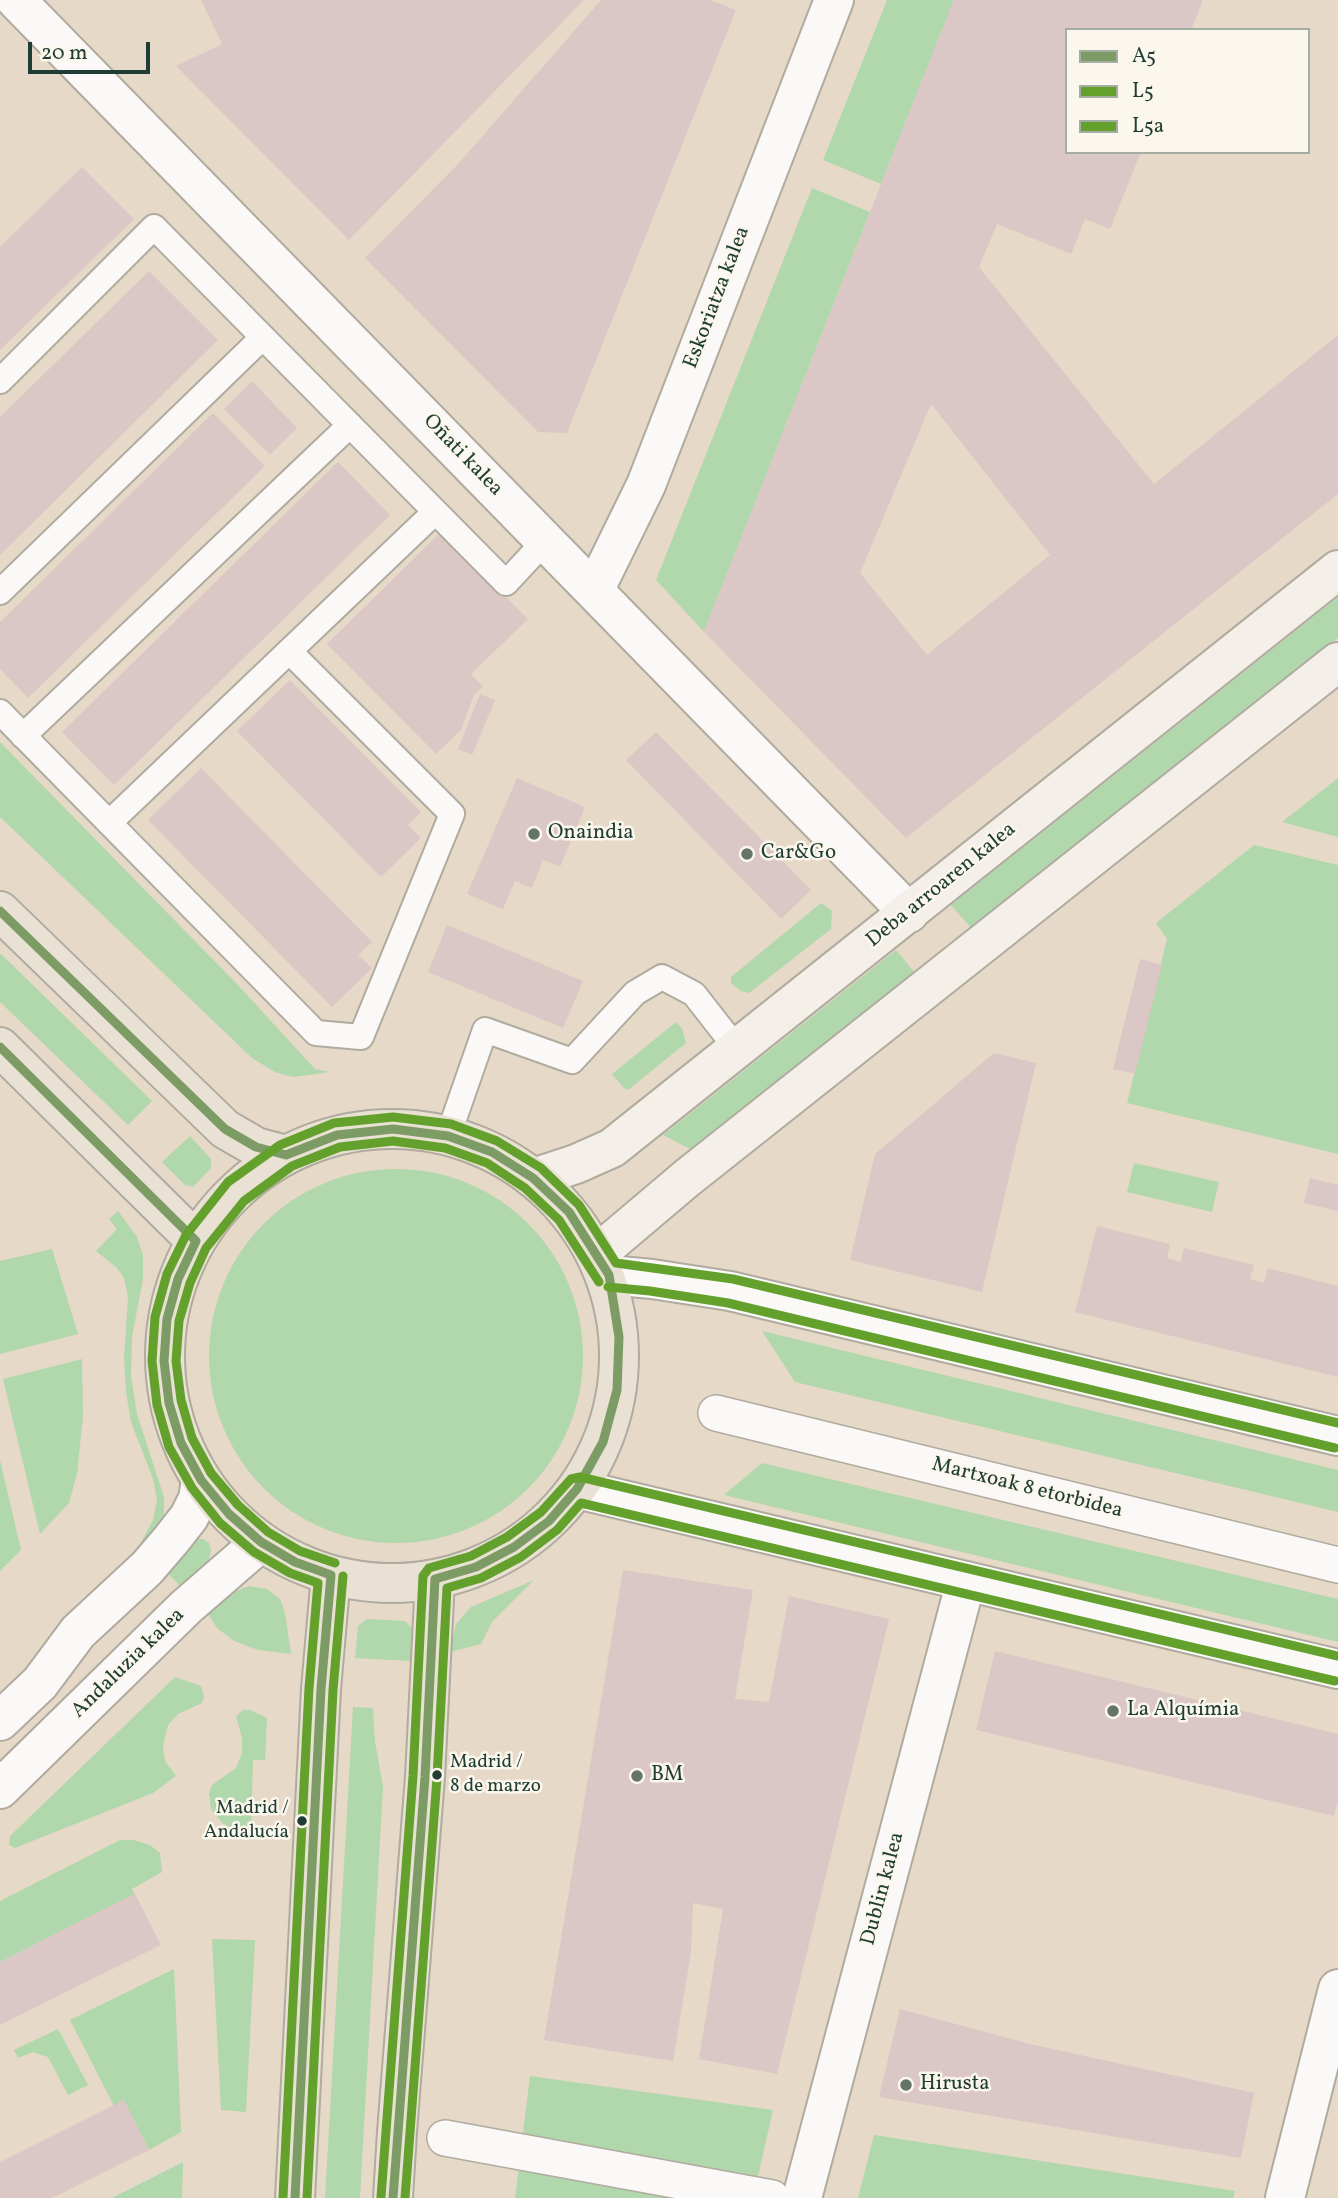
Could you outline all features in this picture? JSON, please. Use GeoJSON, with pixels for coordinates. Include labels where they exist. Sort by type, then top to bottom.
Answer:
{"type":"FeatureCollection","features":[{"type":"Feature","properties":{"kind":"main road","name":"Deba arroaren kalea"},"geometry":{"type":"LineString","coordinates":[[533,1178],[576,1164],[612,1148],[1338,570]]}},
{"type":"Feature","properties":{"kind":"main road"},"geometry":{"type":"LineString","coordinates":[[602,1265],[698,1169],[1338,662]]}},
{"type":"Feature","properties":{"kind":"main road"},"geometry":{"type":"LineString","coordinates":[[0,911],[225,1129],[256,1147],[286,1155]]}},
{"type":"Feature","properties":{"kind":"main road"},"geometry":{"type":"LineString","coordinates":[[0,1047],[196,1241]]}},
{"type":"Feature","properties":{"kind":"main road"},"geometry":{"type":"LineString","coordinates":[[393,1129],[448,1136],[492,1152],[533,1178],[569,1212],[602,1265],[619,1337],[617,1390],[603,1442],[577,1489],[549,1521],[514,1547],[476,1567],[435,1578],[383,1583],[331,1575],[295,1562],[261,1542],[229,1514],[201,1480],[181,1443],[169,1403],[164,1361],[167,1320],[178,1279],[196,1241],[234,1192],[286,1155],[337,1135],[393,1129]]}},
{"type":"Feature","properties":{"kind":"main road"},"geometry":{"type":"LineString","coordinates":[[295,2198],[321,1689],[331,1575]]}},
{"type":"Feature","properties":{"kind":"main road"},"geometry":{"type":"LineString","coordinates":[[393,2198],[425,1777],[435,1578]]}},
{"type":"Feature","properties":{"kind":"street","name":"Oñati kalea"},"geometry":{"type":"LineString","coordinates":[[16,0],[909,913]]}},
{"type":"Feature","properties":{"kind":"street","name":"Eskoriatza kalea"},"geometry":{"type":"LineString","coordinates":[[594,591],[646,485],[834,0]]}},
{"type":"Feature","properties":{"kind":"street"},"geometry":{"type":"LineString","coordinates":[[602,1265],[652,1279],[730,1291],[1338,1436]]}},
{"type":"Feature","properties":{"kind":"street","name":"Martxoak 8 etorbidea"},"geometry":{"type":"LineString","coordinates":[[716,1413],[1338,1565]]}},
{"type":"Feature","properties":{"kind":"street"},"geometry":{"type":"LineString","coordinates":[[0,1721],[40,1683],[78,1632],[163,1550],[189,1517],[198,1500],[201,1480]]}},
{"type":"Feature","properties":{"kind":"street"},"geometry":{"type":"LineString","coordinates":[[577,1489],[1338,1669]]}},
{"type":"Feature","properties":{"kind":"street","name":"Andaluzia kalea"},"geometry":{"type":"LineString","coordinates":[[0,1789],[186,1607],[261,1542]]}},
{"type":"Feature","properties":{"kind":"street","name":"Dublin kalea"},"geometry":{"type":"LineString","coordinates":[[802,2198],[966,1581]]}},
{"type":"Feature","properties":{"kind":"street"},"geometry":{"type":"LineString","coordinates":[[1285,2198],[1338,1989]]}},
{"type":"Feature","properties":{"kind":"street"},"geometry":{"type":"LineString","coordinates":[[445,2138],[772,2198]]}},
{"type":"Feature","properties":{"kind":"lane"},"geometry":{"type":"LineString","coordinates":[[0,381],[154,227],[506,583],[545,541]]}},
{"type":"Feature","properties":{"kind":"lane"},"geometry":{"type":"LineString","coordinates":[[0,592],[263,337]]}},
{"type":"Feature","properties":{"kind":"lane"},"geometry":{"type":"LineString","coordinates":[[23,736],[350,425]]}},
{"type":"Feature","properties":{"kind":"lane"},"geometry":{"type":"LineString","coordinates":[[109,823],[435,512]]}},
{"type":"Feature","properties":{"kind":"lane"},"geometry":{"type":"LineString","coordinates":[[0,712],[316,1033],[361,1037],[452,814],[289,651]]}},
{"type":"Feature","properties":{"kind":"lane"},"geometry":{"type":"LineString","coordinates":[[448,1136],[485,1030],[572,1061],[635,993],[662,977],[694,994],[737,1049]]}},
{"type":"Feature","properties":{"kind":"green space"},"geometry":{"type":"Polygon","coordinates":[[[887,0],[954,0],[881,184],[823,160],[887,0]]]}},
{"type":"Feature","properties":{"kind":"green space"},"geometry":{"type":"Polygon","coordinates":[[[812,188],[870,212],[704,632],[656,580],[812,188]]]}},
{"type":"Feature","properties":{"kind":"green space"},"geometry":{"type":"Polygon","coordinates":[[[1338,597],[1338,638],[972,929],[951,905],[1338,597]]]}},
{"type":"Feature","properties":{"kind":"green space"},"geometry":{"type":"Polygon","coordinates":[[[0,742],[237,984],[315,1069],[330,1072],[293,1077],[275,1072],[252,1058],[0,817],[0,742]]]}},
{"type":"Feature","properties":{"kind":"green space"},"geometry":{"type":"Polygon","coordinates":[[[1338,778],[1338,837],[1282,822],[1338,778]]]}},
{"type":"Feature","properties":{"kind":"green space"},"geometry":{"type":"Polygon","coordinates":[[[1254,845],[1338,865],[1338,1154],[1127,1103],[1167,939],[1156,923],[1254,845]]]}},
{"type":"Feature","properties":{"kind":"green space"},"geometry":{"type":"Polygon","coordinates":[[[821,903],[832,911],[831,929],[749,993],[741,991],[731,983],[731,977],[821,903]]]}},
{"type":"Feature","properties":{"kind":"green space"},"geometry":{"type":"Polygon","coordinates":[[[896,950],[916,974],[692,1150],[663,1135],[896,950]]]}},
{"type":"Feature","properties":{"kind":"green space"},"geometry":{"type":"Polygon","coordinates":[[[0,953],[152,1101],[128,1125],[0,1002],[0,953]]]}},
{"type":"Feature","properties":{"kind":"green space"},"geometry":{"type":"Polygon","coordinates":[[[676,1022],[682,1028],[686,1043],[628,1090],[624,1088],[612,1074],[676,1022]]]}},
{"type":"Feature","properties":{"kind":"green space"},"geometry":{"type":"Polygon","coordinates":[[[190,1136],[211,1159],[211,1168],[193,1187],[185,1185],[162,1162],[190,1136]]]}},
{"type":"Feature","properties":{"kind":"green space"},"geometry":{"type":"Polygon","coordinates":[[[1134,1163],[1219,1182],[1212,1212],[1127,1192],[1134,1163]]]}},
{"type":"Feature","properties":{"kind":"green space"},"geometry":{"type":"Polygon","coordinates":[[[396,1169],[432,1173],[468,1183],[515,1211],[541,1237],[569,1284],[579,1320],[583,1356],[579,1392],[569,1428],[541,1475],[515,1501],[468,1529],[432,1539],[396,1543],[360,1539],[324,1529],[277,1501],[251,1475],[223,1428],[213,1392],[209,1356],[213,1320],[223,1284],[251,1237],[277,1211],[324,1183],[360,1173],[396,1169]]]}},
{"type":"Feature","properties":{"kind":"green space"},"geometry":{"type":"Polygon","coordinates":[[[118,1211],[137,1237],[143,1255],[143,1279],[132,1337],[131,1375],[137,1414],[164,1497],[164,1519],[145,1551],[140,1544],[153,1520],[157,1500],[153,1479],[131,1422],[126,1392],[124,1357],[128,1297],[124,1278],[117,1268],[96,1251],[117,1229],[109,1219],[118,1211]]]}},
{"type":"Feature","properties":{"kind":"green space"},"geometry":{"type":"Polygon","coordinates":[[[52,1249],[78,1334],[0,1354],[0,1261],[52,1249]]]}},
{"type":"Feature","properties":{"kind":"green space"},"geometry":{"type":"Polygon","coordinates":[[[762,1331],[1338,1470],[1338,1512],[795,1382],[762,1331]]]}},
{"type":"Feature","properties":{"kind":"green space"},"geometry":{"type":"Polygon","coordinates":[[[82,1359],[83,1416],[77,1474],[69,1503],[40,1534],[3,1379],[82,1359]]]}},
{"type":"Feature","properties":{"kind":"green space"},"geometry":{"type":"Polygon","coordinates":[[[0,1460],[21,1550],[0,1571],[0,1460]]]}},
{"type":"Feature","properties":{"kind":"green space"},"geometry":{"type":"Polygon","coordinates":[[[762,1463],[1338,1599],[1338,1642],[724,1495],[762,1463]]]}},
{"type":"Feature","properties":{"kind":"green space"},"geometry":{"type":"Polygon","coordinates":[[[195,1539],[203,1539],[209,1543],[211,1550],[208,1562],[181,1587],[164,1569],[195,1539]]]}},
{"type":"Feature","properties":{"kind":"green space"},"geometry":{"type":"Polygon","coordinates":[[[534,1580],[492,1622],[481,1644],[450,1652],[456,1624],[471,1607],[534,1580]]]}},
{"type":"Feature","properties":{"kind":"green space"},"geometry":{"type":"Polygon","coordinates":[[[249,1586],[267,1589],[280,1599],[285,1613],[291,1654],[258,1650],[234,1641],[217,1628],[208,1614],[233,1592],[249,1586]]]}},
{"type":"Feature","properties":{"kind":"green space"},"geometry":{"type":"Polygon","coordinates":[[[367,1619],[405,1621],[412,1628],[411,1661],[355,1658],[358,1626],[367,1619]]]}},
{"type":"Feature","properties":{"kind":"green space"},"geometry":{"type":"Polygon","coordinates":[[[175,1677],[201,1686],[204,1697],[202,1703],[178,1714],[168,1725],[163,1746],[165,1761],[176,1776],[153,1793],[15,1848],[9,1845],[10,1836],[175,1677]]]}},
{"type":"Feature","properties":{"kind":"green space"},"geometry":{"type":"Polygon","coordinates":[[[353,1707],[373,1708],[375,1742],[383,1786],[360,2198],[325,2198],[353,1707]]]}},
{"type":"Feature","properties":{"kind":"green space"},"geometry":{"type":"Polygon","coordinates":[[[243,1710],[250,1710],[267,1718],[265,1760],[253,1760],[251,1830],[233,1829],[222,1823],[211,1809],[209,1793],[212,1785],[236,1768],[242,1753],[242,1738],[236,1716],[243,1710]]]}},
{"type":"Feature","properties":{"kind":"green space"},"geometry":{"type":"Polygon","coordinates":[[[120,1840],[134,1840],[150,1845],[160,1853],[162,1872],[132,1889],[135,1894],[0,1962],[0,1901],[120,1840]]]}},
{"type":"Feature","properties":{"kind":"green space"},"geometry":{"type":"Polygon","coordinates":[[[212,1939],[255,1940],[246,2112],[221,2110],[212,1939]]]}},
{"type":"Feature","properties":{"kind":"green space"},"geometry":{"type":"Polygon","coordinates":[[[174,1969],[181,2132],[149,2150],[124,2101],[114,2106],[70,2020],[174,1969]]]}},
{"type":"Feature","properties":{"kind":"green space"},"geometry":{"type":"Polygon","coordinates":[[[58,2029],[88,2085],[68,2095],[48,2057],[33,2052],[18,2058],[14,2050],[58,2029]]]}},
{"type":"Feature","properties":{"kind":"green space"},"geometry":{"type":"Polygon","coordinates":[[[530,2076],[773,2110],[753,2198],[515,2198],[530,2076]]]}},
{"type":"Feature","properties":{"kind":"green space"},"geometry":{"type":"Polygon","coordinates":[[[874,2135],[1235,2191],[1233,2198],[858,2198],[874,2135]]]}},
{"type":"Feature","properties":{"kind":"green space"},"geometry":{"type":"Polygon","coordinates":[[[183,2162],[182,2198],[112,2198],[183,2162]]]}},
{"type":"Feature","properties":{"kind":"building"},"geometry":{"type":"Polygon","coordinates":[[[201,0],[584,0],[349,240],[176,66],[222,44],[201,0]]]}},
{"type":"Feature","properties":{"kind":"building"},"geometry":{"type":"Polygon","coordinates":[[[601,0],[710,0],[736,10],[567,433],[538,432],[365,258],[459,163],[601,0]]]}},
{"type":"Feature","properties":{"kind":"building"},"geometry":{"type":"Polygon","coordinates":[[[954,0],[1203,0],[1192,28],[1065,28],[1065,154],[1140,154],[1110,229],[1085,219],[1071,254],[997,224],[979,267],[1154,484],[1338,335],[1338,494],[906,838],[704,632],[954,0]],[[931,404],[860,573],[927,655],[1050,555],[931,404]]]}},
{"type":"Feature","properties":{"kind":"building"},"geometry":{"type":"Polygon","coordinates":[[[82,167],[134,219],[0,350],[0,247],[82,167]]]}},
{"type":"Feature","properties":{"kind":"building"},"geometry":{"type":"Polygon","coordinates":[[[149,271],[218,340],[0,555],[0,417],[149,271]]]}},
{"type":"Feature","properties":{"kind":"building"},"geometry":{"type":"Polygon","coordinates":[[[252,381],[297,428],[270,455],[224,409],[252,381]]]}},
{"type":"Feature","properties":{"kind":"building"},"geometry":{"type":"Polygon","coordinates":[[[213,413],[265,466],[28,698],[0,669],[0,622],[213,413]]]}},
{"type":"Feature","properties":{"kind":"building"},"geometry":{"type":"Polygon","coordinates":[[[338,462],[390,515],[114,785],[62,732],[338,462]]]}},
{"type":"Feature","properties":{"kind":"building"},"geometry":{"type":"Polygon","coordinates":[[[441,532],[528,619],[471,674],[483,687],[474,695],[461,730],[436,754],[327,644],[441,532]]]}},
{"type":"Feature","properties":{"kind":"building"},"geometry":{"type":"Polygon","coordinates":[[[290,680],[421,812],[408,825],[421,838],[381,877],[237,731],[290,680]]]}},
{"type":"Feature","properties":{"kind":"building"},"geometry":{"type":"Polygon","coordinates":[[[480,694],[495,700],[472,755],[458,749],[480,694]]]}},
{"type":"Feature","properties":{"kind":"building","name":"Car&Go"},"geometry":{"type":"Polygon","coordinates":[[[656,732],[811,890],[781,919],[626,760],[656,732]]]}},
{"type":"Feature","properties":{"kind":"building"},"geometry":{"type":"Polygon","coordinates":[[[201,768],[372,942],[358,955],[372,968],[332,1007],[148,820],[201,768]]]}},
{"type":"Feature","properties":{"kind":"building","name":"Onaindia"},"geometry":{"type":"Polygon","coordinates":[[[517,778],[585,807],[560,867],[543,860],[532,888],[515,881],[503,909],[467,894],[517,778]]]}},
{"type":"Feature","properties":{"kind":"building"},"geometry":{"type":"Polygon","coordinates":[[[447,925],[583,981],[563,1028],[428,972],[447,925]]]}},
{"type":"Feature","properties":{"kind":"building"},"geometry":{"type":"Polygon","coordinates":[[[1140,959],[1162,965],[1135,1074],[1113,1069],[1140,959]]]}},
{"type":"Feature","properties":{"kind":"building"},"geometry":{"type":"Polygon","coordinates":[[[994,1053],[1036,1063],[982,1292],[850,1260],[875,1154],[994,1053]]]}},
{"type":"Feature","properties":{"kind":"building"},"geometry":{"type":"Polygon","coordinates":[[[1310,1178],[1338,1185],[1338,1211],[1304,1203],[1310,1178]]]}},
{"type":"Feature","properties":{"kind":"building"},"geometry":{"type":"Polygon","coordinates":[[[1097,1226],[1170,1244],[1167,1258],[1181,1262],[1184,1248],[1254,1265],[1250,1279],[1264,1283],[1268,1268],[1338,1286],[1338,1377],[1075,1312],[1097,1226]]]}},
{"type":"Feature","properties":{"kind":"building"},"geometry":{"type":"Polygon","coordinates":[[[623,1570],[753,1590],[735,1699],[769,1702],[789,1596],[889,1619],[777,2074],[699,2059],[723,1909],[693,1903],[691,1952],[673,2061],[544,2040],[623,1570]]]}},
{"type":"Feature","properties":{"kind":"building"},"geometry":{"type":"Polygon","coordinates":[[[995,1651],[1338,1734],[1338,1800],[1334,1816],[976,1730],[995,1651]]]}},
{"type":"Feature","properties":{"kind":"building"},"geometry":{"type":"Polygon","coordinates":[[[135,1894],[161,1945],[0,2025],[0,1962],[135,1894]]]}},
{"type":"Feature","properties":{"kind":"building"},"geometry":{"type":"Polygon","coordinates":[[[900,2009],[1030,2044],[1254,2093],[1241,2158],[879,2097],[900,2009]]]}},
{"type":"Feature","properties":{"kind":"building"},"geometry":{"type":"Polygon","coordinates":[[[124,2100],[149,2150],[52,2198],[0,2198],[0,2162],[124,2100]]]}},
{"type":"Feature","properties":{"kind":"transit line","name":"A5"},"geometry":{"type":"LineString","coordinates":[[0,911],[225,1129],[256,1147],[286,1155]]}},
{"type":"Feature","properties":{"kind":"transit line","name":"A5"},"geometry":{"type":"LineString","coordinates":[[0,1047],[196,1241]]}},
{"type":"Feature","properties":{"kind":"transit line","name":"L5a"},"geometry":{"type":"LineString","coordinates":[[283,2197],[309,1688],[318,1583],[290,1573],[254,1552],[220,1523],[192,1488],[169,1447],[157,1405],[152,1361],[155,1317],[167,1274],[186,1235],[228,1182],[280,1145],[334,1123],[393,1117],[451,1124],[497,1141],[541,1168],[579,1205],[616,1263],[733,1279],[1338,1423]]}},
{"type":"Feature","properties":{"kind":"transit line","name":"A5"},"geometry":{"type":"LineString","coordinates":[[286,1155],[337,1135],[393,1129],[448,1136],[492,1152],[533,1178],[569,1212],[609,1275],[619,1337],[617,1390],[603,1442],[577,1489],[549,1521],[514,1547],[476,1567],[435,1579]]}},
{"type":"Feature","properties":{"kind":"transit line","name":"L5"},"geometry":{"type":"LineString","coordinates":[[335,1563],[300,1551],[268,1532],[238,1505],[211,1473],[192,1438],[181,1400],[176,1361],[179,1321],[190,1283],[206,1248],[244,1201],[292,1166],[340,1147],[393,1141],[445,1148],[487,1163],[525,1188],[559,1220],[599,1282]]}},
{"type":"Feature","properties":{"kind":"transit line","name":"A5"},"geometry":{"type":"LineString","coordinates":[[196,1241],[178,1279],[167,1319],[164,1361],[169,1403],[181,1443],[201,1480],[229,1514],[261,1542],[295,1562],[331,1575]]}},
{"type":"Feature","properties":{"kind":"transit line","name":"L5"},"geometry":{"type":"LineString","coordinates":[[608,1287],[728,1303],[1335,1448]]}},
{"type":"Feature","properties":{"kind":"transit line","name":"L5a"},"geometry":{"type":"LineString","coordinates":[[381,2197],[413,1776],[423,1576],[429,1568],[471,1556],[507,1537],[541,1512],[571,1479],[580,1477],[1338,1656]]}},
{"type":"Feature","properties":{"kind":"transit line","name":"L5"},"geometry":{"type":"LineString","coordinates":[[405,2198],[437,1778],[447,1588],[481,1578],[521,1557],[557,1530],[581,1503],[1335,1681]]}},
{"type":"Feature","properties":{"kind":"transit line","name":"A5"},"geometry":{"type":"LineString","coordinates":[[295,2198],[321,1689],[331,1575]]}},
{"type":"Feature","properties":{"kind":"transit line","name":"L5"},"geometry":{"type":"LineString","coordinates":[[307,2198],[333,1690],[343,1576]]}},
{"type":"Feature","properties":{"kind":"transit line","name":"A5"},"geometry":{"type":"LineString","coordinates":[[393,2198],[425,1777],[435,1579]]}},
{"type":"Feature","properties":{"kind":"place","name":"Onaindia"},"geometry":{"type":"Point","coordinates":[534,834]}},
{"type":"Feature","properties":{"kind":"place","name":"Car&Go"},"geometry":{"type":"Point","coordinates":[747,854]}},
{"type":"Feature","properties":{"kind":"place","name":"La Alquímia"},"geometry":{"type":"Point","coordinates":[1113,1711]}},
{"type":"Feature","properties":{"kind":"place","name":"Madrid / 8 de marzo"},"geometry":{"type":"Point","coordinates":[437,1775]}},
{"type":"Feature","properties":{"kind":"place","name":"BM"},"geometry":{"type":"Point","coordinates":[637,1776]}},
{"type":"Feature","properties":{"kind":"place","name":"Madrid / Andalucía"},"geometry":{"type":"Point","coordinates":[302,1821]}},
{"type":"Feature","properties":{"kind":"place","name":"Hirusta"},"geometry":{"type":"Point","coordinates":[906,2085]}}]}
